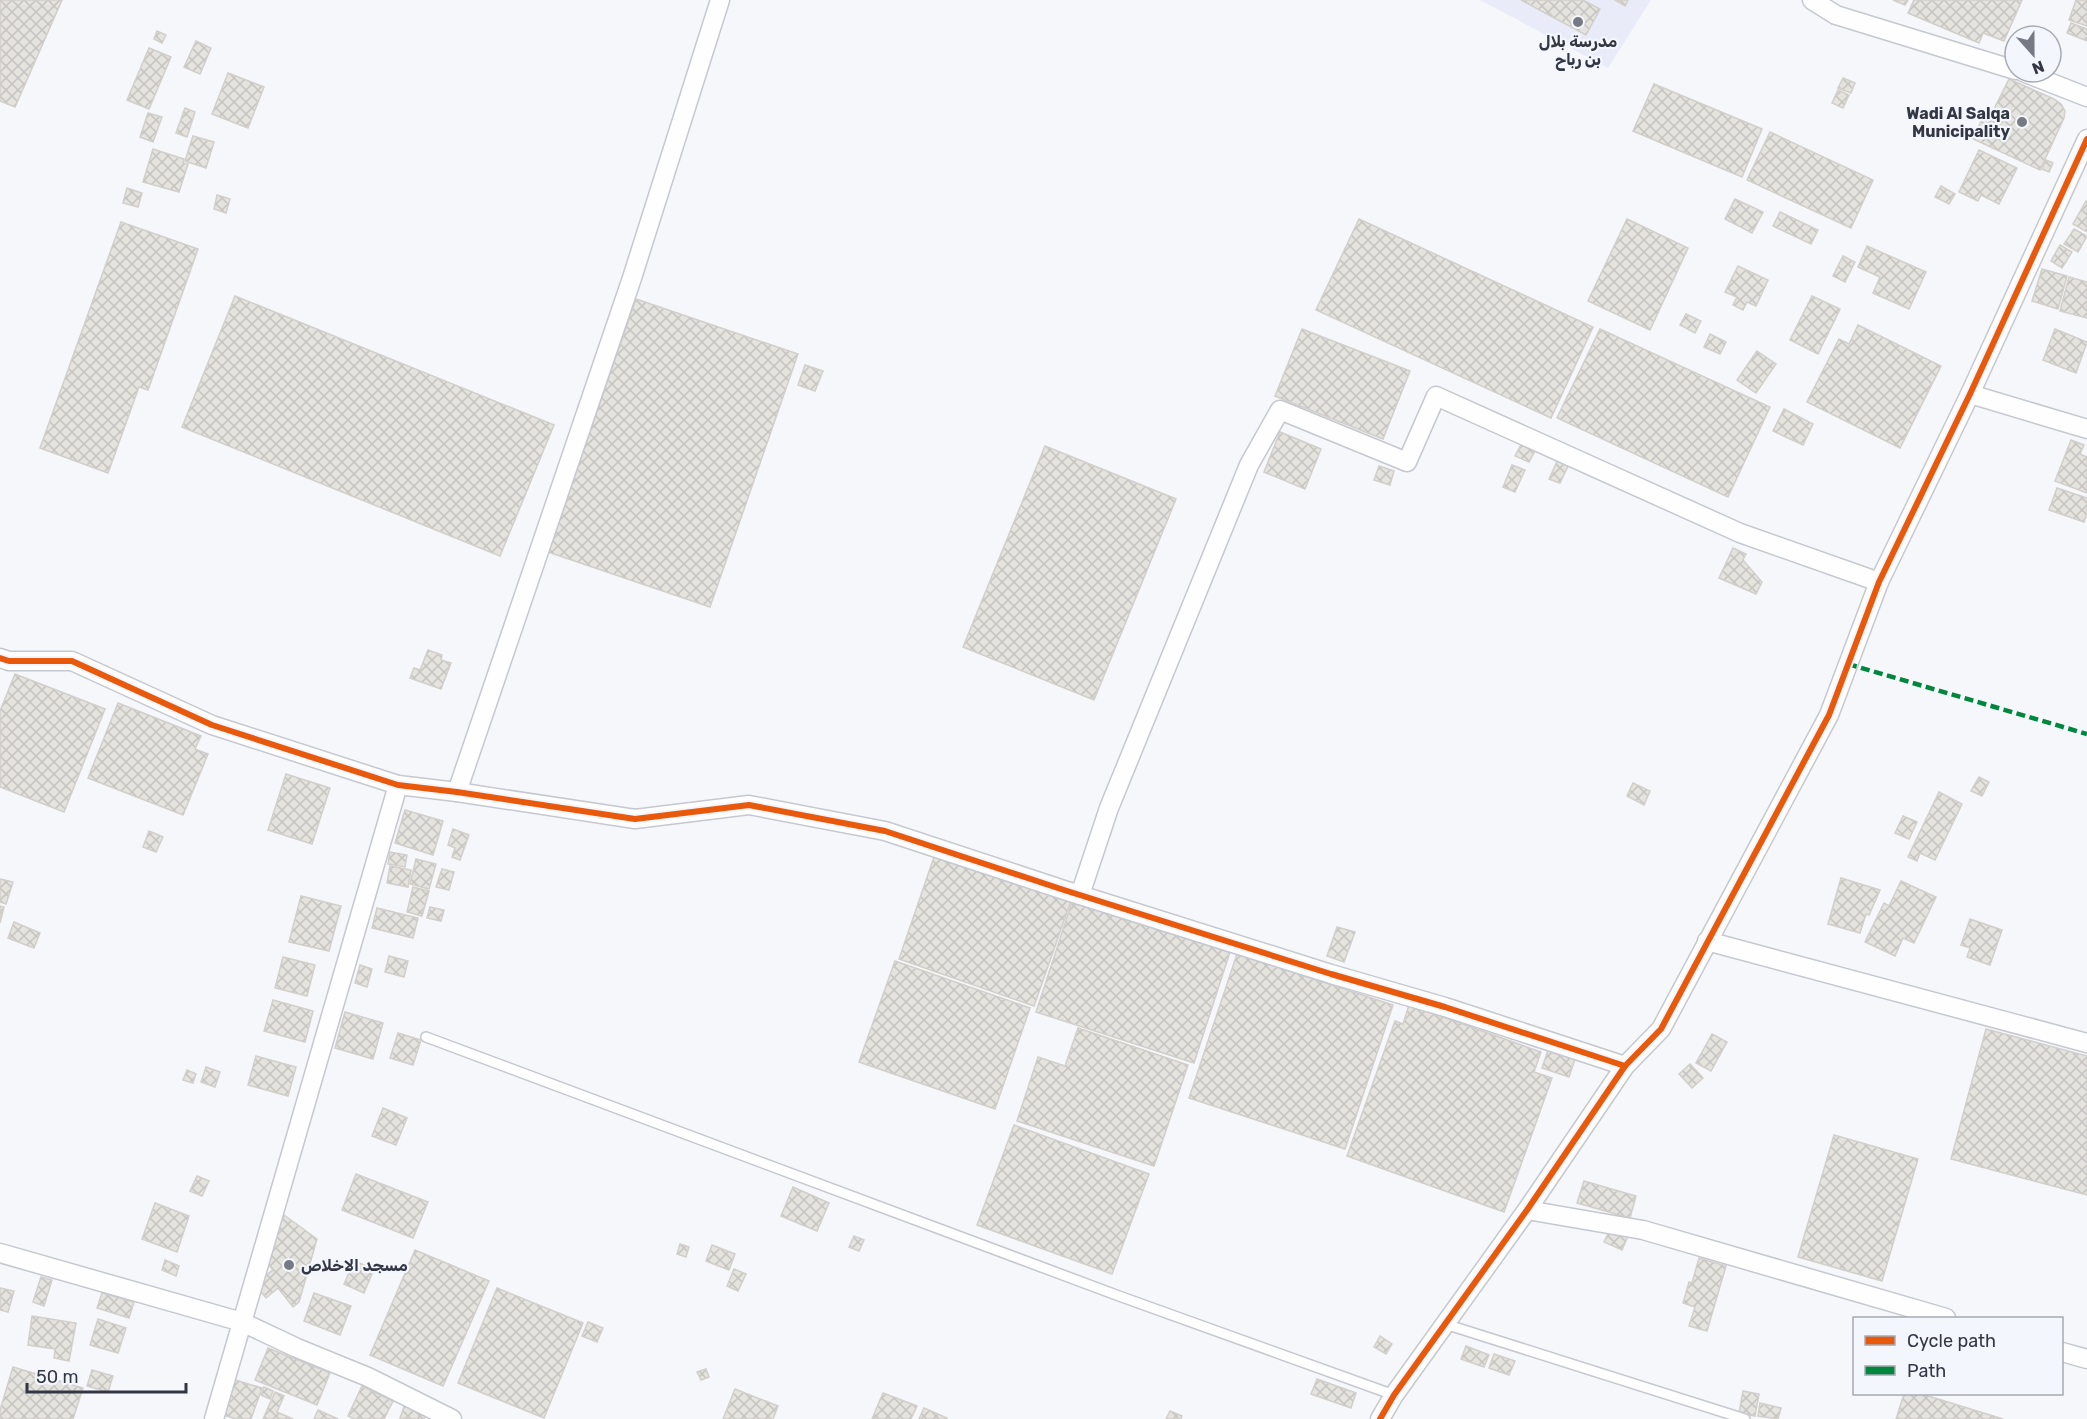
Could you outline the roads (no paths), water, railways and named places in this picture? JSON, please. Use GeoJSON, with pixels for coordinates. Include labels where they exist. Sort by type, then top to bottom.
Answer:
{"type":"FeatureCollection","features":[{"type":"Feature","properties":{"kind":"street"},"geometry":{"type":"LineString","coordinates":[[457,792],[632,279],[720,0]]}},
{"type":"Feature","properties":{"kind":"street"},"geometry":{"type":"LineString","coordinates":[[1812,0],[1836,15],[2003,66]]}},
{"type":"Feature","properties":{"kind":"street"},"geometry":{"type":"LineString","coordinates":[[2054,84],[2087,97]]}},
{"type":"Feature","properties":{"kind":"street"},"geometry":{"type":"LineString","coordinates":[[1380,1419],[1394,1395],[1527,1210],[1625,1066],[1661,1029],[1829,715],[1879,582],[1970,394],[2086,144]]}},
{"type":"Feature","properties":{"kind":"street"},"geometry":{"type":"LineString","coordinates":[[1970,394],[2087,429]]}},
{"type":"Feature","properties":{"kind":"street"},"geometry":{"type":"LineString","coordinates":[[1080,895],[1109,808],[1249,465],[1280,410],[1407,462],[1436,396],[1740,533],[1879,582]]}},
{"type":"Feature","properties":{"kind":"street"},"geometry":{"type":"LineString","coordinates":[[0,658],[9,661],[72,661],[212,726],[398,785],[635,819],[749,805],[885,831],[1080,895],[1330,974],[1445,1007],[1625,1066]]}},
{"type":"Feature","properties":{"kind":"street"},"geometry":{"type":"LineString","coordinates":[[214,1419],[398,785]]}},
{"type":"Feature","properties":{"kind":"street"},"geometry":{"type":"LineString","coordinates":[[1707,941],[2087,1042]]}},
{"type":"Feature","properties":{"kind":"street"},"geometry":{"type":"LineString","coordinates":[[1527,1210],[1642,1230],[1943,1317]]}},
{"type":"Feature","properties":{"kind":"street"},"geometry":{"type":"LineString","coordinates":[[0,1253],[242,1322],[297,1348],[368,1377],[452,1419]]}},
{"type":"Feature","properties":{"kind":"street"},"geometry":{"type":"LineString","coordinates":[[2063,1353],[2087,1359]]}},
{"type":"Feature","properties":{"kind":"lane"},"geometry":{"type":"LineString","coordinates":[[426,1038],[1119,1296],[1394,1395]]}},
{"type":"Feature","properties":{"kind":"lane"},"geometry":{"type":"LineString","coordinates":[[1445,1324],[1745,1419]]}},
{"type":"Feature","properties":{"kind":"place","name":"مدرسة بلال بن رباح"},"geometry":{"type":"Point","coordinates":[1578,22]}},
{"type":"Feature","properties":{"kind":"place","name":"Wadi Al Salqa Municipality"},"geometry":{"type":"Point","coordinates":[2022,122]}},
{"type":"Feature","properties":{"kind":"place","name":"مسجد الاخلاص"},"geometry":{"type":"Point","coordinates":[289,1265]}}]}
